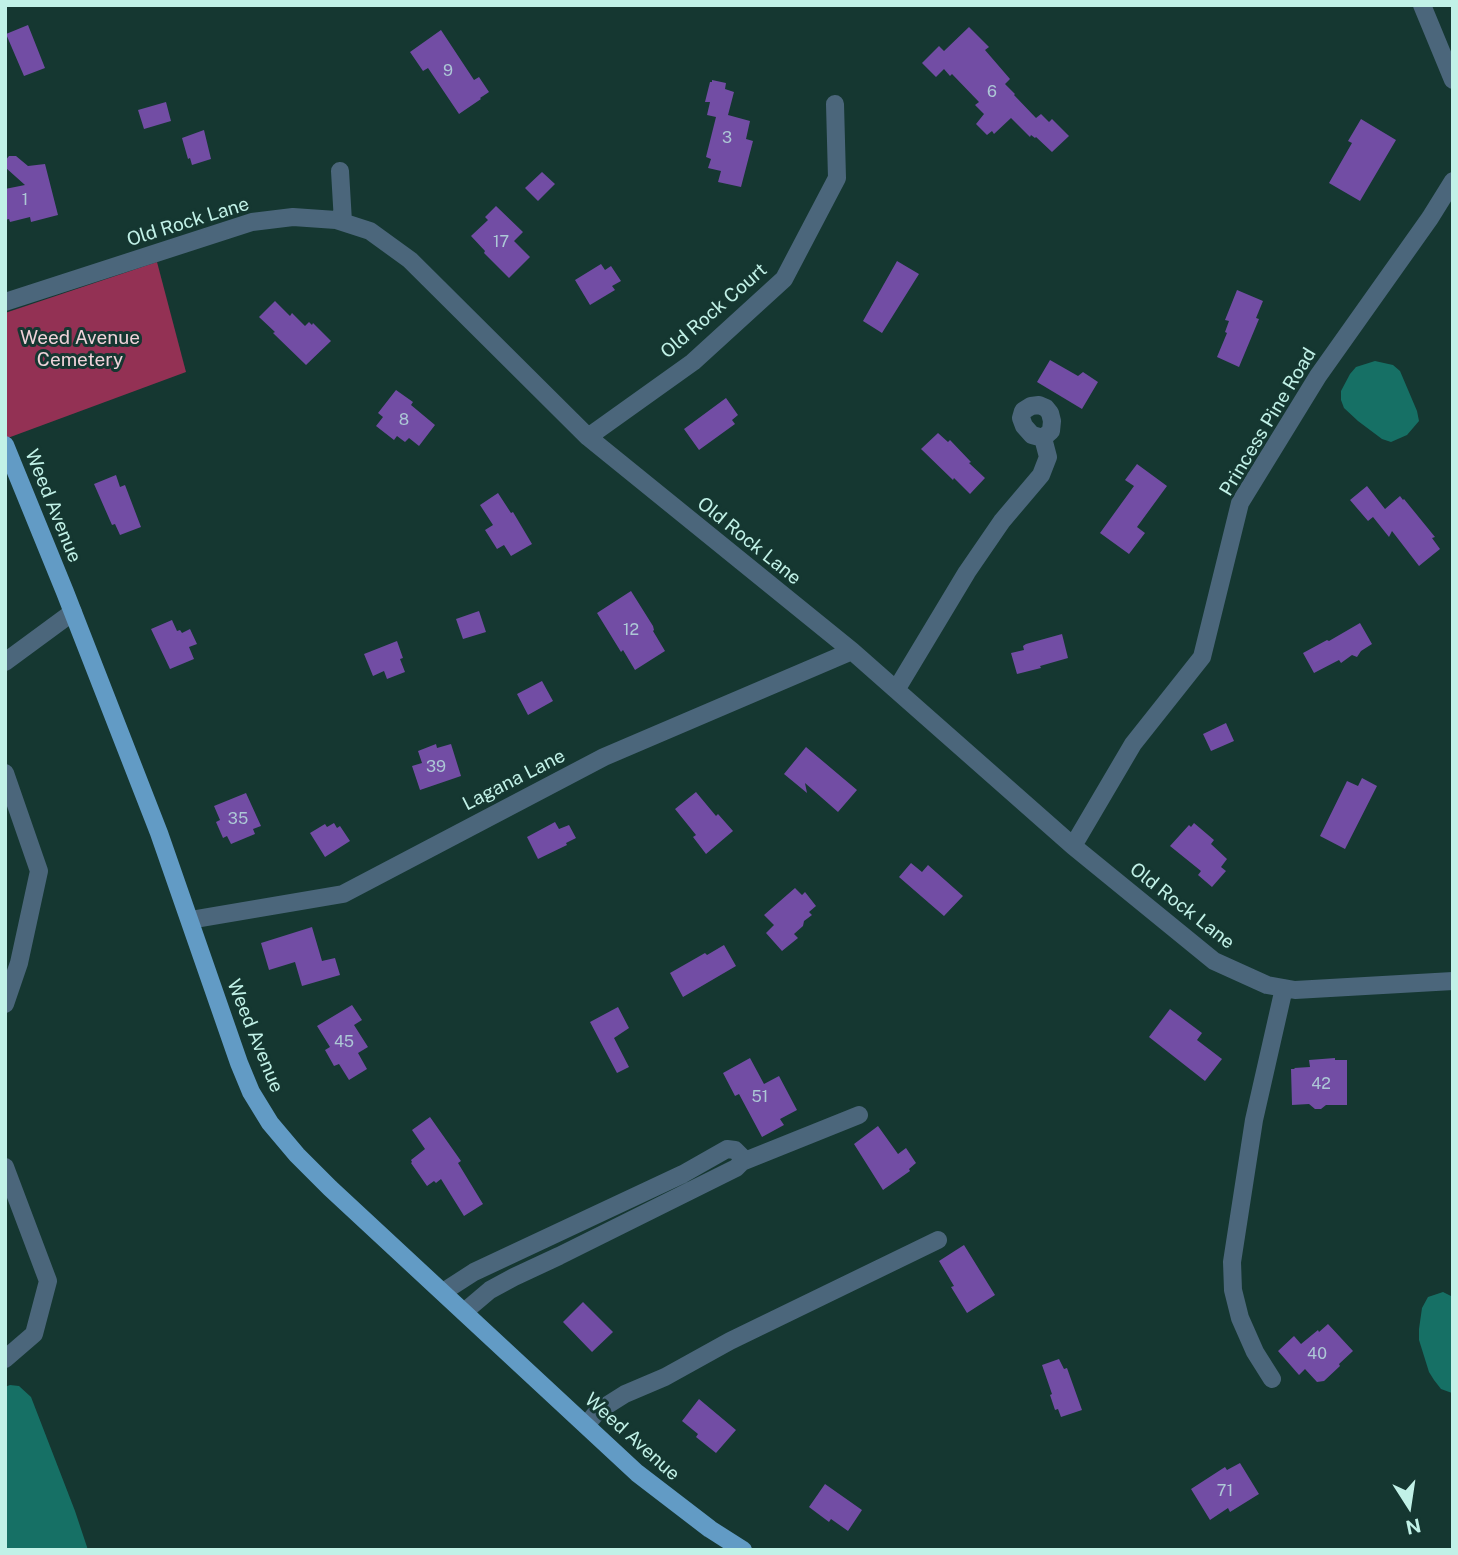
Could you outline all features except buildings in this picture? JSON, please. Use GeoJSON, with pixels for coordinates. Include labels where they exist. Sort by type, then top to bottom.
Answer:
{"type":"FeatureCollection","features":[{"type":"Feature","properties":{"kind":"main road","name":"Weed Avenue"},"geometry":{"type":"LineString","coordinates":[[5,445],[159,833],[239,1063],[251,1092],[270,1123],[297,1156],[637,1474],[709,1529],[743,1550]]}},
{"type":"Feature","properties":{"kind":"street"},"geometry":{"type":"LineString","coordinates":[[1422,5],[1453,80]]}},
{"type":"Feature","properties":{"kind":"street","name":"Old Rock Court"},"geometry":{"type":"LineString","coordinates":[[588,437],[693,362],[784,279],[837,178],[835,104]]}},
{"type":"Feature","properties":{"kind":"street"},"geometry":{"type":"LineString","coordinates":[[340,171],[342,222]]}},
{"type":"Feature","properties":{"kind":"street","name":"Princess Pine Road"},"geometry":{"type":"LineString","coordinates":[[1073,846],[1133,744],[1202,657],[1240,503],[1318,376],[1430,218],[1453,181]]}},
{"type":"Feature","properties":{"kind":"street","name":"Old Rock Lane"},"geometry":{"type":"LineString","coordinates":[[5,302],[252,222],[293,217],[336,220],[370,231],[410,260],[588,437],[852,651],[1073,846],[1214,961],[1267,985],[1295,990],[1453,981]]}},
{"type":"Feature","properties":{"kind":"street"},"geometry":{"type":"LineString","coordinates":[[897,690],[967,572],[1002,520],[1041,475],[1048,457],[1044,438]]}},
{"type":"Feature","properties":{"kind":"street"},"geometry":{"type":"LineString","coordinates":[[5,662],[73,612]]}},
{"type":"Feature","properties":{"kind":"street","name":"Lagana Lane"},"geometry":{"type":"LineString","coordinates":[[190,920],[343,894],[604,757],[852,651]]}},
{"type":"Feature","properties":{"kind":"street"},"geometry":{"type":"LineString","coordinates":[[5,773],[39,871],[19,963],[5,1004]]}},
{"type":"Feature","properties":{"kind":"street"},"geometry":{"type":"LineString","coordinates":[[1272,1379],[1255,1352],[1240,1318],[1233,1290],[1232,1262],[1254,1120],[1284,988]]}},
{"type":"Feature","properties":{"kind":"street"},"geometry":{"type":"LineString","coordinates":[[464,1312],[490,1290],[514,1277],[713,1180],[742,1162],[859,1115]]}},
{"type":"Feature","properties":{"kind":"street"},"geometry":{"type":"LineString","coordinates":[[443,1292],[474,1272],[683,1174],[727,1149],[735,1150],[741,1156],[742,1162]]}},
{"type":"Feature","properties":{"kind":"street"},"geometry":{"type":"LineString","coordinates":[[5,1167],[48,1282],[34,1334],[5,1359]]}},
{"type":"Feature","properties":{"kind":"street"},"geometry":{"type":"LineString","coordinates":[[586,1426],[598,1411],[625,1394],[665,1377],[730,1341],[938,1240]]}},
{"type":"Feature","properties":{"kind":"green space","name":"Weed Avenue Cemetery"},"geometry":{"type":"Polygon","coordinates":[[[157,262],[186,372],[5,439],[5,313],[157,262]]]}},
{"type":"Feature","properties":{"kind":"shaded area"},"geometry":{"type":"Polygon","coordinates":[[[1375,361],[1393,365],[1400,371],[1419,421],[1407,435],[1391,442],[1382,439],[1358,421],[1344,408],[1341,400],[1341,391],[1356,367],[1375,361]]]}},
{"type":"Feature","properties":{"kind":"shaded area"},"geometry":{"type":"Polygon","coordinates":[[[1443,1292],[1453,1297],[1452,1393],[1441,1389],[1429,1372],[1419,1340],[1422,1308],[1428,1297],[1443,1292]]]}},
{"type":"Feature","properties":{"kind":"shaded area"},"geometry":{"type":"Polygon","coordinates":[[[19,1386],[31,1397],[88,1550],[5,1550],[5,1387],[19,1386]]]}}]}
